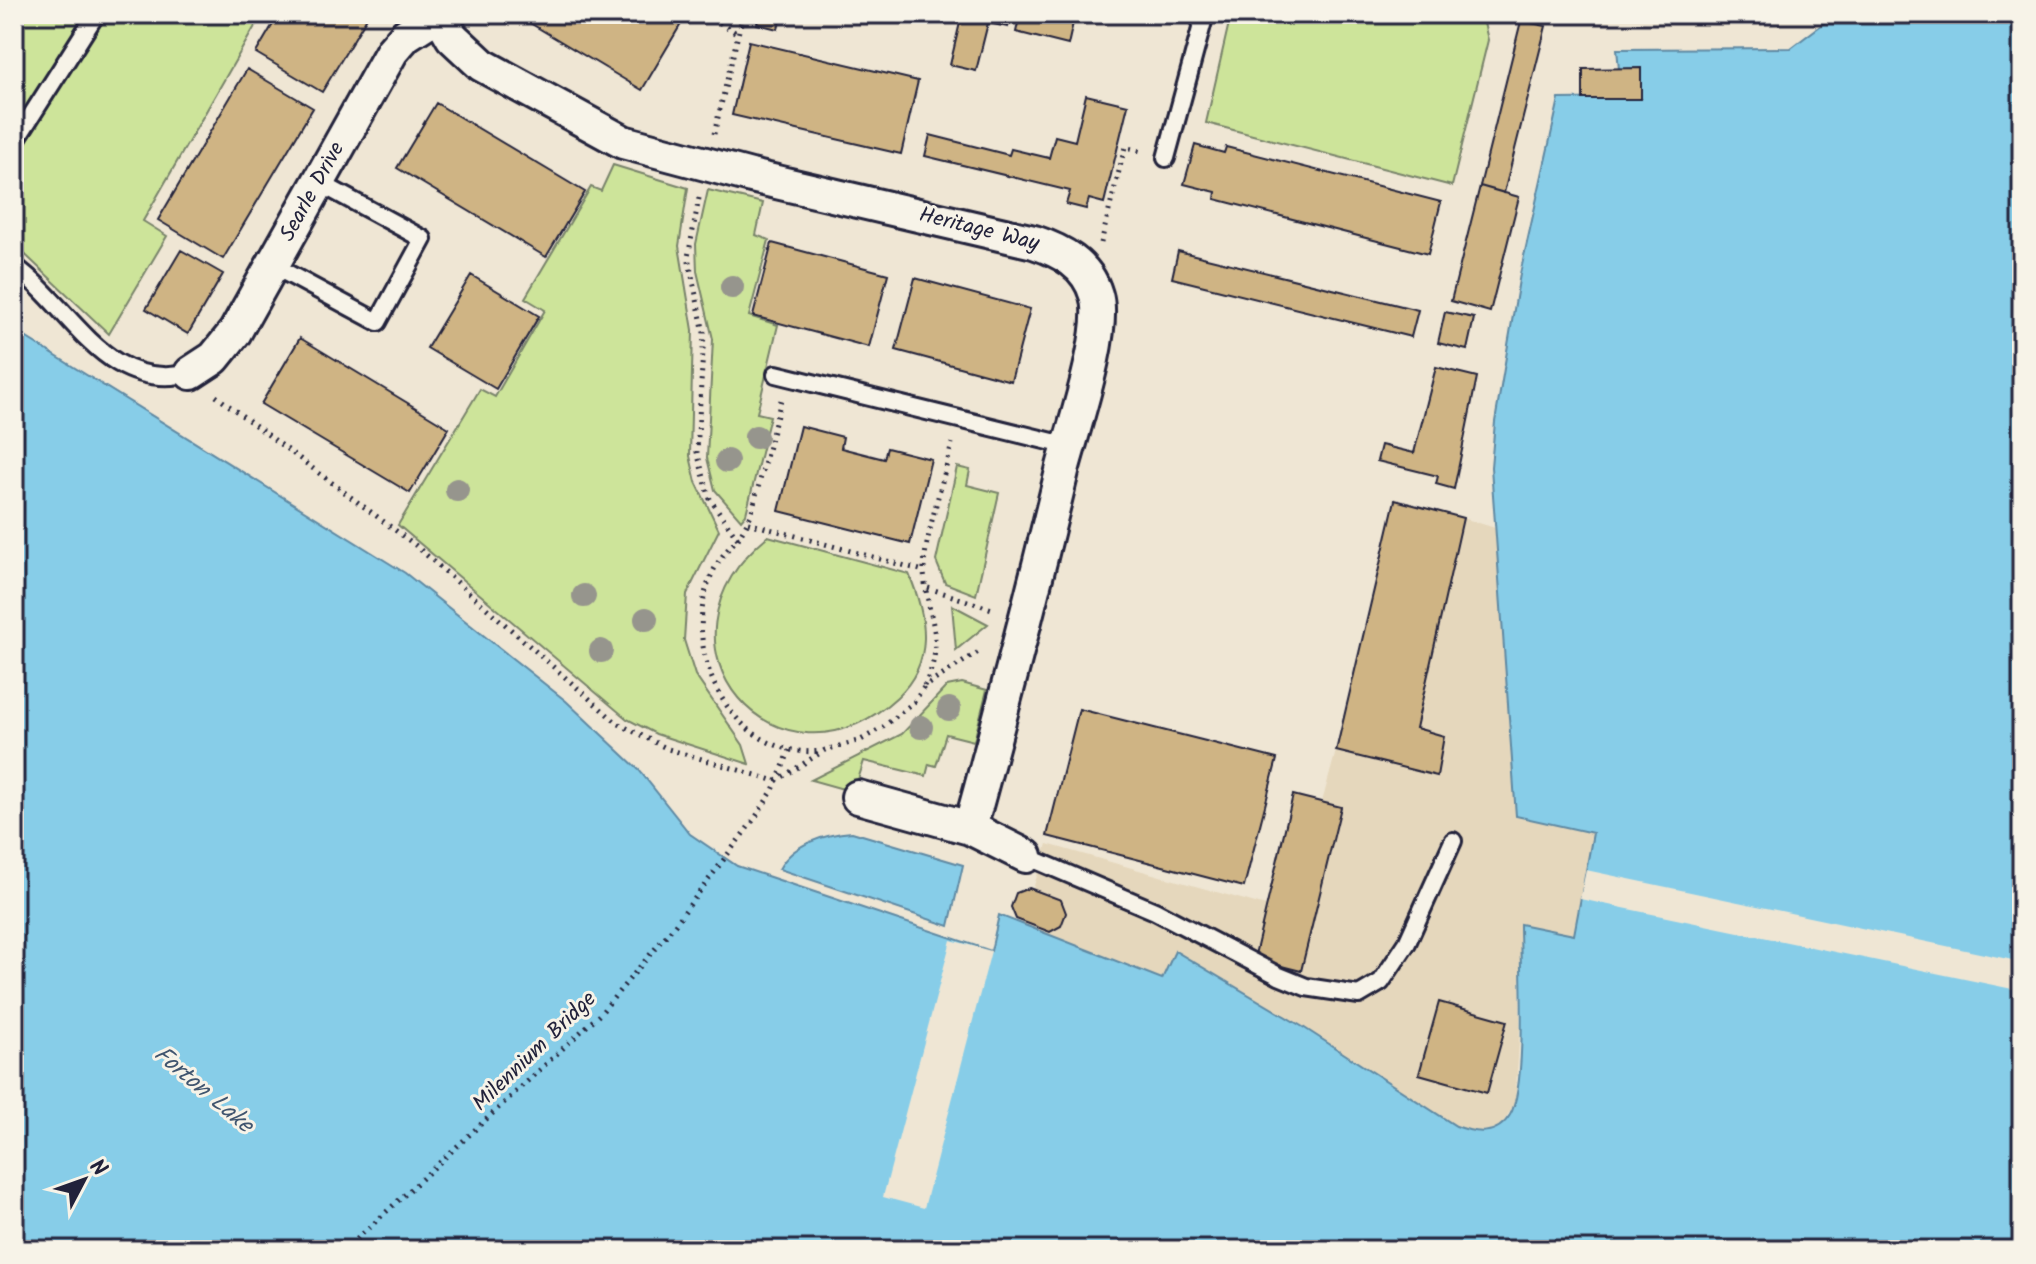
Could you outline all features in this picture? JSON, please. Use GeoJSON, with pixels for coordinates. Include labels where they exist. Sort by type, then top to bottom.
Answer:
{"type":"FeatureCollection","features":[{"type":"Feature","properties":{"kind":"street","name":"Heritage Way"},"geometry":{"type":"LineString","coordinates":[[439,14],[452,37],[468,54],[522,88],[623,142],[710,152],[1034,242],[1070,258],[1091,283]]}},
{"type":"Feature","properties":{"kind":"street","name":"Searle Drive"},"geometry":{"type":"LineString","coordinates":[[189,374],[214,358],[228,341],[392,51],[406,35],[439,14]]}},
{"type":"Feature","properties":{"kind":"street"},"geometry":{"type":"LineString","coordinates":[[970,828],[1027,620],[1097,323],[1098,304],[1091,283]]}},
{"type":"Feature","properties":{"kind":"street"},"geometry":{"type":"LineString","coordinates":[[858,797],[970,828],[1026,856]]}},
{"type":"Feature","properties":{"kind":"lane"},"geometry":{"type":"LineString","coordinates":[[14,143],[96,14]]}},
{"type":"Feature","properties":{"kind":"lane"},"geometry":{"type":"LineString","coordinates":[[1166,158],[1205,14]]}},
{"type":"Feature","properties":{"kind":"lane"},"geometry":{"type":"LineString","coordinates":[[272,265],[378,322],[423,239],[318,182]]}},
{"type":"Feature","properties":{"kind":"lane"},"geometry":{"type":"LineString","coordinates":[[14,266],[92,344],[117,363],[155,377],[189,374]]}},
{"type":"Feature","properties":{"kind":"lane"},"geometry":{"type":"LineString","coordinates":[[782,375],[1069,446]]}},
{"type":"Feature","properties":{"kind":"lane"},"geometry":{"type":"LineString","coordinates":[[1026,856],[1155,911],[1279,976],[1306,987],[1359,995],[1381,982],[1407,943],[1453,841]]}},
{"type":"Feature","properties":{"kind":"path"},"geometry":{"type":"LineString","coordinates":[[706,14],[738,34]]}},
{"type":"Feature","properties":{"kind":"path"},"geometry":{"type":"LineString","coordinates":[[738,539],[710,499],[697,452],[704,333],[688,257],[743,14]]}},
{"type":"Feature","properties":{"kind":"path"},"geometry":{"type":"LineString","coordinates":[[1091,283],[1125,147],[1166,158]]}},
{"type":"Feature","properties":{"kind":"path"},"geometry":{"type":"LineString","coordinates":[[189,374],[415,545],[617,723],[668,749],[776,781],[825,750]]}},
{"type":"Feature","properties":{"kind":"path"},"geometry":{"type":"LineString","coordinates":[[782,375],[748,523],[738,539],[717,560],[705,589],[700,624],[703,658],[708,673],[736,714],[757,734],[790,750],[825,750],[861,740],[914,702],[924,687],[934,665],[937,639],[924,571],[958,419]]}},
{"type":"Feature","properties":{"kind":"path"},"geometry":{"type":"LineString","coordinates":[[748,523],[924,571]]}},
{"type":"Feature","properties":{"kind":"path"},"geometry":{"type":"LineString","coordinates":[[928,588],[1027,620]]}},
{"type":"Feature","properties":{"kind":"path"},"geometry":{"type":"LineString","coordinates":[[924,687],[1027,620]]}},
{"type":"Feature","properties":{"kind":"path","name":"Milennium Bridge"},"geometry":{"type":"LineString","coordinates":[[345,1250],[600,1014],[670,931],[723,856],[755,818],[790,750]]}},
{"type":"Feature","properties":{"kind":"shaded area"},"geometry":{"type":"Polygon","coordinates":[[[1463,518],[1495,528],[1516,816],[1593,832],[1574,936],[1520,925],[1520,1028],[1515,1103],[1501,1126],[1480,1133],[1456,1126],[1174,952],[1163,979],[1022,924],[1047,844],[1266,906],[1322,802],[1336,751],[1463,518]]]}},
{"type":"Feature","properties":{"kind":"green space"},"geometry":{"type":"Polygon","coordinates":[[[14,14],[262,14],[143,221],[167,236],[109,334],[14,244],[14,14]]]}},
{"type":"Feature","properties":{"kind":"green space"},"geometry":{"type":"Polygon","coordinates":[[[1231,14],[1478,14],[1488,40],[1452,186],[1206,123],[1231,14]]]}},
{"type":"Feature","properties":{"kind":"green space"},"geometry":{"type":"Polygon","coordinates":[[[613,165],[688,188],[679,246],[693,330],[690,456],[696,482],[719,530],[687,594],[684,640],[695,675],[743,745],[749,764],[656,734],[627,719],[398,525],[480,389],[495,397],[545,310],[525,298],[591,187],[601,191],[613,165]]]}},
{"type":"Feature","properties":{"kind":"green space"},"geometry":{"type":"Polygon","coordinates":[[[708,190],[763,203],[756,235],[769,240],[749,316],[778,325],[757,413],[770,416],[746,514],[741,520],[715,490],[707,458],[713,339],[697,271],[696,244],[708,190]]]}},
{"type":"Feature","properties":{"kind":"green space"},"geometry":{"type":"Polygon","coordinates":[[[957,467],[970,470],[967,485],[999,493],[976,595],[945,583],[936,561],[957,467]]]}},
{"type":"Feature","properties":{"kind":"green space"},"geometry":{"type":"Polygon","coordinates":[[[768,536],[909,574],[923,623],[922,654],[917,669],[897,697],[852,726],[808,733],[769,723],[738,698],[719,664],[715,622],[731,579],[768,536]]]}},
{"type":"Feature","properties":{"kind":"green space"},"geometry":{"type":"Polygon","coordinates":[[[952,605],[988,624],[956,650],[952,605]]]}},
{"type":"Feature","properties":{"kind":"green space"},"geometry":{"type":"Polygon","coordinates":[[[962,683],[987,690],[974,741],[946,734],[936,766],[929,764],[926,776],[864,761],[854,792],[811,780],[902,734],[947,686],[962,683]]]}},
{"type":"Feature","properties":{"kind":"water","name":"Forton Lake"},"geometry":{"type":"Polygon","coordinates":[[[1836,14],[2022,14],[2022,1250],[14,1250],[14,330],[405,573],[566,701],[639,770],[690,834],[737,866],[991,951],[999,915],[1162,979],[1175,951],[1303,1027],[1456,1126],[1471,1131],[1493,1130],[1510,1115],[1519,1078],[1522,1023],[1520,924],[1574,935],[1593,833],[1516,816],[1491,467],[1495,422],[1520,274],[1559,99],[1641,98],[1619,69],[1617,49],[1791,48],[1836,14]]]}},
{"type":"Feature","properties":{"kind":"water"},"geometry":{"type":"Polygon","coordinates":[[[852,832],[963,865],[949,926],[779,869],[792,853],[810,842],[852,832]]]}},
{"type":"Feature","properties":{"kind":"pier"},"geometry":{"type":"Polygon","coordinates":[[[1586,870],[2022,962],[2022,991],[1580,899],[1586,870]]]}},
{"type":"Feature","properties":{"kind":"pier"},"geometry":{"type":"Polygon","coordinates":[[[951,940],[991,951],[924,1208],[883,1197],[951,940]]]}},
{"type":"Feature","properties":{"kind":"building"},"geometry":{"type":"Polygon","coordinates":[[[279,14],[369,14],[322,92],[256,53],[279,14]]]}},
{"type":"Feature","properties":{"kind":"building"},"geometry":{"type":"Polygon","coordinates":[[[515,14],[664,14],[681,24],[642,90],[515,14]]]}},
{"type":"Feature","properties":{"kind":"building"},"geometry":{"type":"Polygon","coordinates":[[[759,14],[782,14],[778,29],[757,24],[759,14]]]}},
{"type":"Feature","properties":{"kind":"building"},"geometry":{"type":"Polygon","coordinates":[[[962,14],[1012,14],[1008,27],[988,23],[976,71],[950,65],[962,14]]]}},
{"type":"Feature","properties":{"kind":"building"},"geometry":{"type":"Polygon","coordinates":[[[1020,14],[1075,14],[1068,45],[1016,32],[1020,14]]]}},
{"type":"Feature","properties":{"kind":"building"},"geometry":{"type":"Polygon","coordinates":[[[1521,21],[1546,26],[1504,193],[1480,186],[1521,21]]]}},
{"type":"Feature","properties":{"kind":"building"},"geometry":{"type":"Polygon","coordinates":[[[749,41],[918,81],[901,154],[732,115],[749,41]]]}},
{"type":"Feature","properties":{"kind":"building"},"geometry":{"type":"Polygon","coordinates":[[[1641,68],[1641,99],[1583,99],[1583,69],[1641,68]]]}},
{"type":"Feature","properties":{"kind":"building"},"geometry":{"type":"Polygon","coordinates":[[[247,69],[313,108],[223,259],[158,220],[247,69]]]}},
{"type":"Feature","properties":{"kind":"building"},"geometry":{"type":"Polygon","coordinates":[[[1086,95],[1128,105],[1104,203],[1089,199],[1086,209],[1066,204],[1070,191],[925,156],[930,135],[1009,155],[1011,149],[1049,158],[1055,136],[1075,141],[1086,95]]]}},
{"type":"Feature","properties":{"kind":"building"},"geometry":{"type":"Polygon","coordinates":[[[436,103],[585,192],[546,257],[397,168],[436,103]]]}},
{"type":"Feature","properties":{"kind":"building"},"geometry":{"type":"Polygon","coordinates":[[[1195,145],[1224,153],[1226,147],[1441,202],[1428,254],[1215,199],[1216,192],[1184,184],[1195,145]]]}},
{"type":"Feature","properties":{"kind":"building"},"geometry":{"type":"Polygon","coordinates":[[[1480,186],[1519,197],[1490,312],[1451,301],[1480,186]]]}},
{"type":"Feature","properties":{"kind":"building"},"geometry":{"type":"Polygon","coordinates":[[[772,243],[888,274],[869,347],[753,316],[772,243]]]}},
{"type":"Feature","properties":{"kind":"building"},"geometry":{"type":"Polygon","coordinates":[[[181,250],[223,274],[188,334],[146,309],[181,250]]]}},
{"type":"Feature","properties":{"kind":"building"},"geometry":{"type":"Polygon","coordinates":[[[1178,251],[1418,310],[1411,337],[1172,278],[1178,251]]]}},
{"type":"Feature","properties":{"kind":"building"},"geometry":{"type":"Polygon","coordinates":[[[471,275],[539,316],[496,389],[427,348],[471,275]]]}},
{"type":"Feature","properties":{"kind":"building"},"geometry":{"type":"Polygon","coordinates":[[[915,278],[1030,309],[1011,381],[896,350],[915,278]]]}},
{"type":"Feature","properties":{"kind":"building"},"geometry":{"type":"Polygon","coordinates":[[[1445,312],[1474,318],[1467,350],[1438,343],[1445,312]]]}},
{"type":"Feature","properties":{"kind":"building"},"geometry":{"type":"Polygon","coordinates":[[[300,338],[449,428],[410,493],[261,404],[300,338]]]}},
{"type":"Feature","properties":{"kind":"building"},"geometry":{"type":"Polygon","coordinates":[[[1436,367],[1477,377],[1454,489],[1436,484],[1438,476],[1377,461],[1381,445],[1414,453],[1436,367]]]}},
{"type":"Feature","properties":{"kind":"building"},"geometry":{"type":"Polygon","coordinates":[[[800,426],[843,437],[841,448],[884,459],[887,448],[931,459],[910,544],[779,511],[800,426]]]}},
{"type":"Feature","properties":{"kind":"building"},"geometry":{"type":"Polygon","coordinates":[[[1395,500],[1463,518],[1416,728],[1444,736],[1437,776],[1336,751],[1395,500]]]}},
{"type":"Feature","properties":{"kind":"building"},"geometry":{"type":"Polygon","coordinates":[[[1079,709],[1277,759],[1244,887],[1047,836],[1079,709]]]}},
{"type":"Feature","properties":{"kind":"building"},"geometry":{"type":"Polygon","coordinates":[[[1293,795],[1341,807],[1301,971],[1254,959],[1293,795]]]}},
{"type":"Feature","properties":{"kind":"building"},"geometry":{"type":"Polygon","coordinates":[[[1029,888],[1061,900],[1066,913],[1061,926],[1050,932],[1016,919],[1011,907],[1016,893],[1029,888]]]}},
{"type":"Feature","properties":{"kind":"building"},"geometry":{"type":"Polygon","coordinates":[[[1439,1002],[1507,1021],[1487,1093],[1419,1074],[1439,1002]]]}}]}
